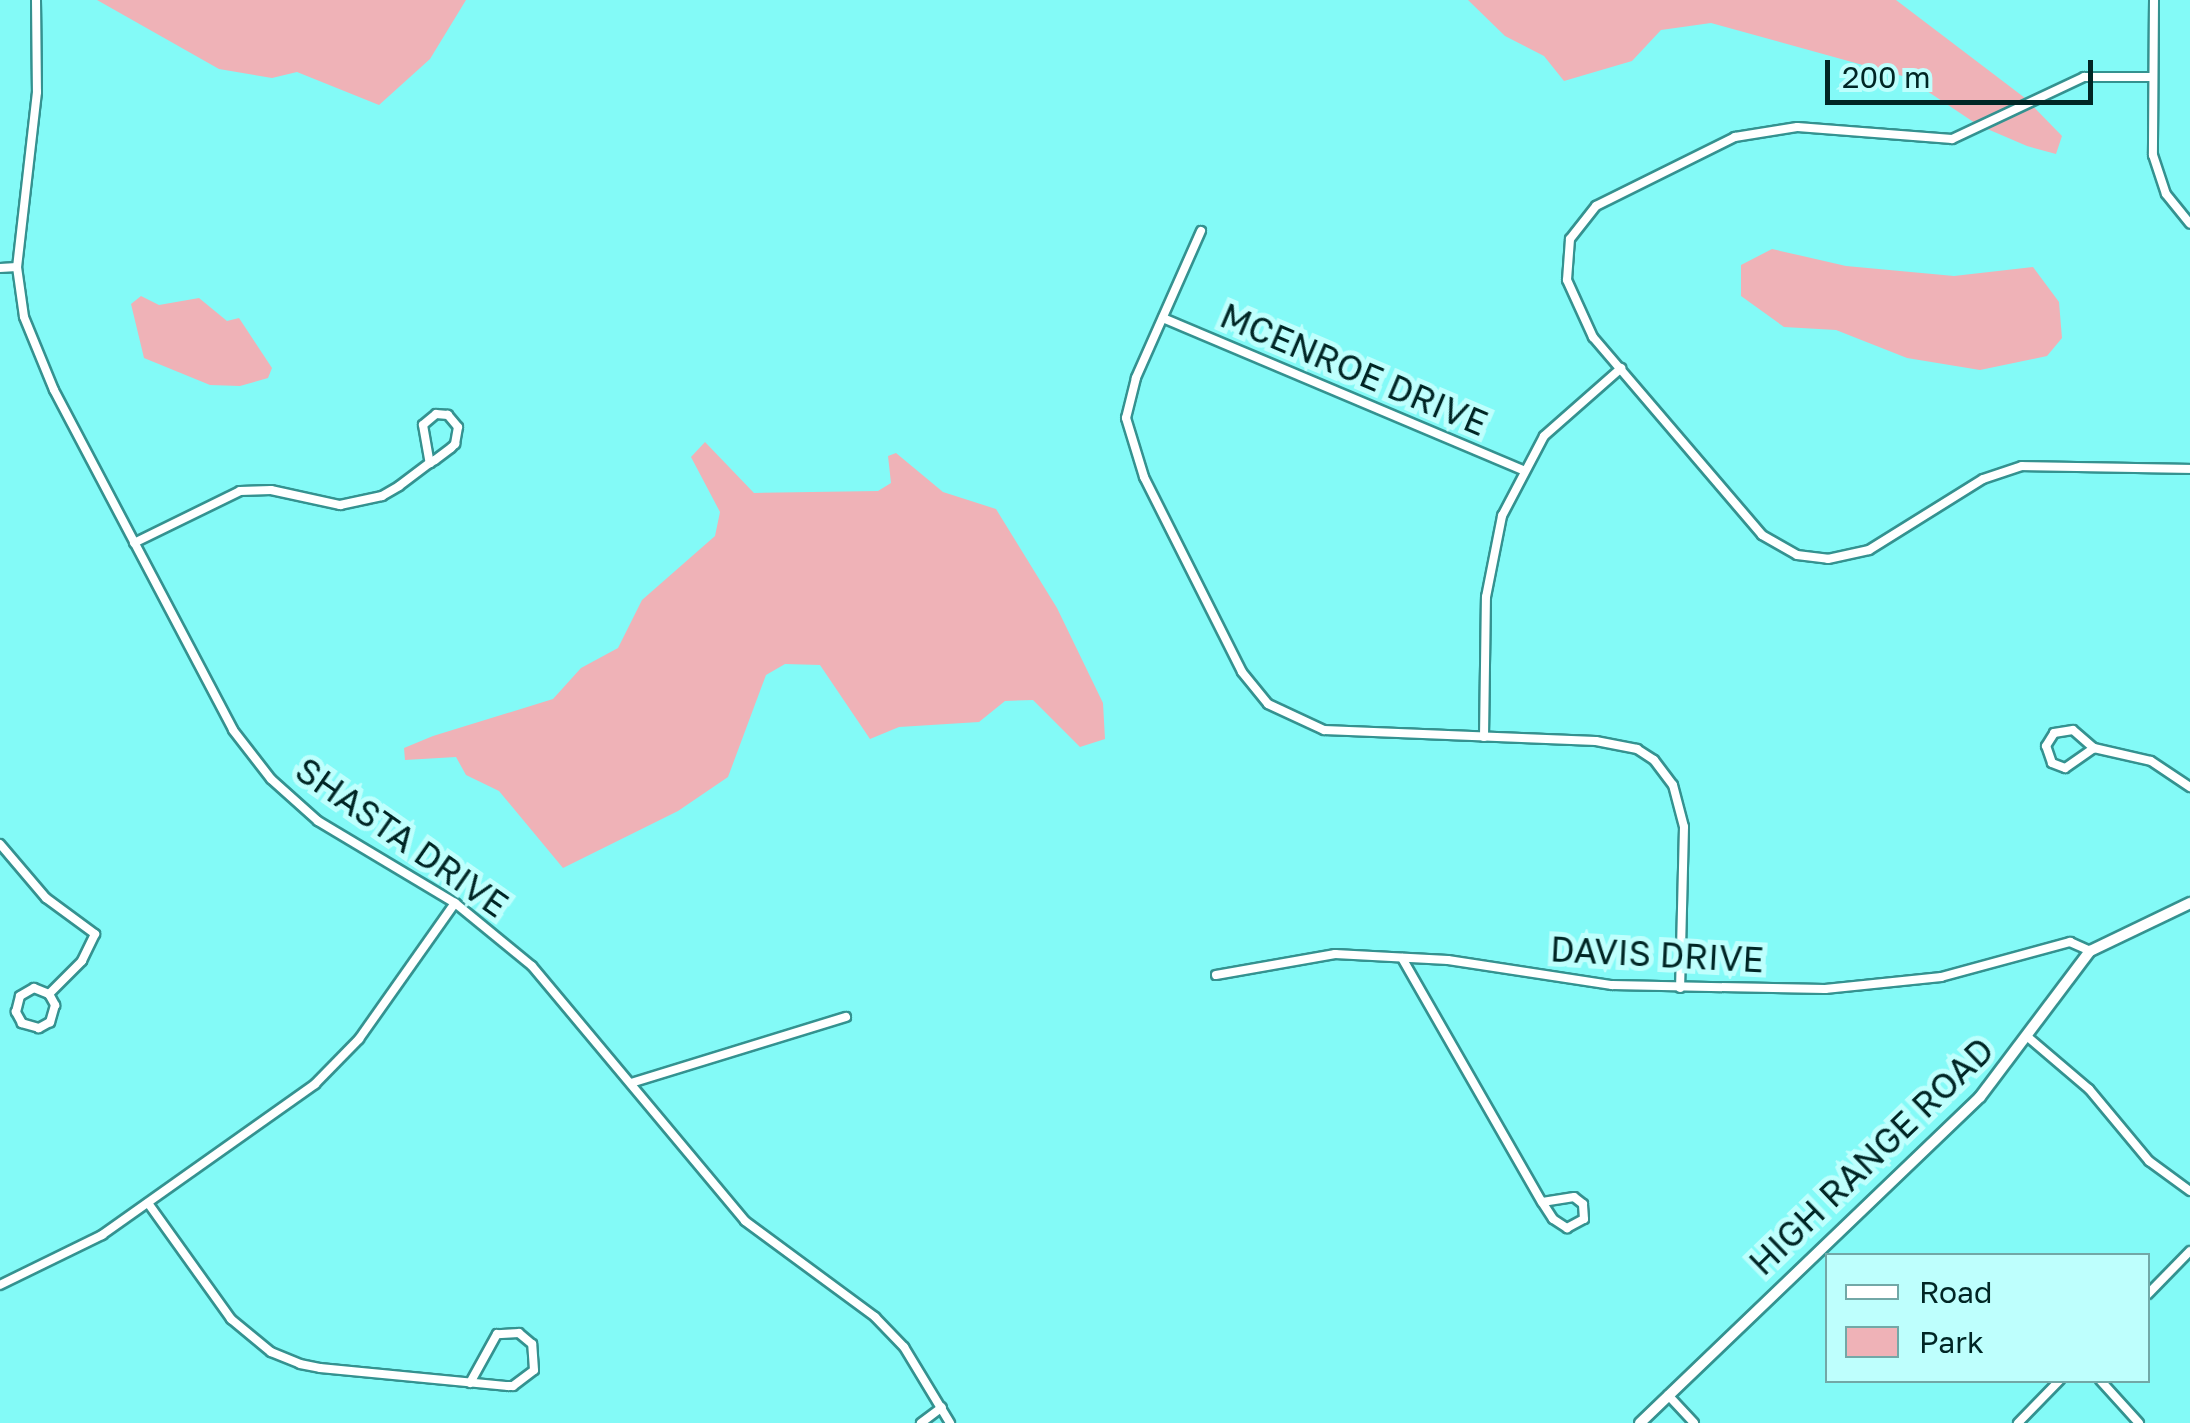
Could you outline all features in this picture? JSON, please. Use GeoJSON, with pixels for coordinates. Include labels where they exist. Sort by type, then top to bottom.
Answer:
{"type":"FeatureCollection","features":[{"type":"Feature","properties":{"kind":"street","name":"SHASTA DRIVE"},"geometry":{"type":"LineString","coordinates":[[36,0],[37,92],[16,267],[37,354],[134,543],[257,764],[330,830],[455,904],[532,966],[746,1221],[890,1333],[950,1423]]}},
{"type":"Feature","properties":{"kind":"street"},"geometry":{"type":"LineString","coordinates":[[2154,0],[2158,175],[2190,224]]}},
{"type":"Feature","properties":{"kind":"street"},"geometry":{"type":"LineString","coordinates":[[2153,77],[2084,77],[1952,139],[1798,128],[1756,131],[1622,190],[1581,220],[1566,259],[1581,319],[1762,535],[1808,557],[1869,550],[1983,479],[2022,466],[2190,470]]}},
{"type":"Feature","properties":{"kind":"street"},"geometry":{"type":"LineString","coordinates":[[1201,231],[1130,398],[1128,438],[1254,689],[1285,716],[1324,730],[1617,742],[1662,768],[1681,804],[1684,827],[1680,988]]}},
{"type":"Feature","properties":{"kind":"street"},"geometry":{"type":"LineString","coordinates":[[0,268],[16,267]]}},
{"type":"Feature","properties":{"kind":"street","name":"MCENROE DRIVE"},"geometry":{"type":"LineString","coordinates":[[1163,318],[1523,470]]}},
{"type":"Feature","properties":{"kind":"street"},"geometry":{"type":"LineString","coordinates":[[1484,737],[1490,566],[1502,516],[1523,470],[1558,421],[1622,368]]}},
{"type":"Feature","properties":{"kind":"street"},"geometry":{"type":"LineString","coordinates":[[134,543],[240,491],[272,490],[350,505],[382,496],[430,463],[458,438],[448,416],[431,416],[423,426],[430,463]]}},
{"type":"Feature","properties":{"kind":"street"},"geometry":{"type":"LineString","coordinates":[[2094,748],[2059,768],[2046,746],[2064,729],[2094,748],[2151,762],[2190,787]]}},
{"type":"Feature","properties":{"kind":"street"},"geometry":{"type":"LineString","coordinates":[[0,844],[46,898],[94,934],[82,961],[49,994]]}},
{"type":"Feature","properties":{"kind":"street","name":"HIGH RANGE ROAD"},"geometry":{"type":"LineString","coordinates":[[1640,1423],[1966,1112],[2030,1038],[2090,951],[2190,903]]}},
{"type":"Feature","properties":{"kind":"street"},"geometry":{"type":"LineString","coordinates":[[0,1285],[84,1245],[331,1070],[455,904]]}},
{"type":"Feature","properties":{"kind":"street","name":"DAVIS DRIVE"},"geometry":{"type":"LineString","coordinates":[[1216,974],[1336,954],[1680,988],[1877,986],[1941,977],[2070,942],[2090,951]]}},
{"type":"Feature","properties":{"kind":"street"},"geometry":{"type":"LineString","coordinates":[[1402,958],[1542,1202],[1562,1227],[1584,1218],[1583,1204],[1574,1196],[1542,1202]]}},
{"type":"Feature","properties":{"kind":"street"},"geometry":{"type":"LineString","coordinates":[[34,988],[49,994],[55,1010],[50,1022],[34,1028],[22,1023],[16,1012],[20,996],[34,988]]}},
{"type":"Feature","properties":{"kind":"street"},"geometry":{"type":"LineString","coordinates":[[631,1083],[846,1017]]}},
{"type":"Feature","properties":{"kind":"street"},"geometry":{"type":"LineString","coordinates":[[2030,1038],[2088,1089],[2148,1162],[2190,1190]]}},
{"type":"Feature","properties":{"kind":"street"},"geometry":{"type":"LineString","coordinates":[[148,1203],[231,1318],[271,1352],[320,1368],[470,1382],[525,1381],[535,1366],[532,1344],[514,1332],[496,1334],[470,1382]]}},
{"type":"Feature","properties":{"kind":"street"},"geometry":{"type":"LineString","coordinates":[[2150,1292],[2190,1251]]}},
{"type":"Feature","properties":{"kind":"street"},"geometry":{"type":"LineString","coordinates":[[2018,1423],[2057,1383]]}},
{"type":"Feature","properties":{"kind":"street"},"geometry":{"type":"LineString","coordinates":[[2103,1383],[2139,1423]]}},
{"type":"Feature","properties":{"kind":"street"},"geometry":{"type":"LineString","coordinates":[[1668,1395],[1694,1423]]}},
{"type":"Feature","properties":{"kind":"street"},"geometry":{"type":"LineString","coordinates":[[921,1423],[942,1407]]}},
{"type":"Feature","properties":{"kind":"green space"},"geometry":{"type":"Polygon","coordinates":[[[97,0],[466,0],[430,59],[379,105],[297,72],[272,78],[219,69],[97,0]]]}},
{"type":"Feature","properties":{"kind":"green space"},"geometry":{"type":"Polygon","coordinates":[[[1468,0],[1896,0],[2025,98],[2062,136],[2056,154],[2027,146],[1978,125],[1906,77],[1711,23],[1661,30],[1632,61],[1564,81],[1544,56],[1505,36],[1468,0]]]}},
{"type":"Feature","properties":{"kind":"green space"},"geometry":{"type":"Polygon","coordinates":[[[1772,249],[1846,266],[1954,276],[2033,267],[2059,302],[2062,338],[2047,356],[1980,370],[1907,358],[1836,330],[1784,327],[1741,296],[1741,265],[1772,249]]]}},
{"type":"Feature","properties":{"kind":"green space"},"geometry":{"type":"Polygon","coordinates":[[[141,296],[159,305],[199,298],[227,321],[239,318],[272,368],[268,378],[240,386],[210,385],[144,358],[131,304],[141,296]]]}},
{"type":"Feature","properties":{"kind":"green space"},"geometry":{"type":"Polygon","coordinates":[[[705,442],[754,493],[878,491],[891,483],[888,456],[896,453],[943,492],[996,509],[1057,608],[1103,703],[1105,739],[1080,747],[1033,700],[1005,701],[979,722],[899,727],[870,739],[820,665],[785,664],[766,675],[728,777],[678,811],[563,868],[499,791],[466,775],[456,757],[405,760],[404,748],[433,736],[553,699],[581,668],[618,648],[642,600],[715,536],[720,512],[691,457],[705,442]]]}}]}
